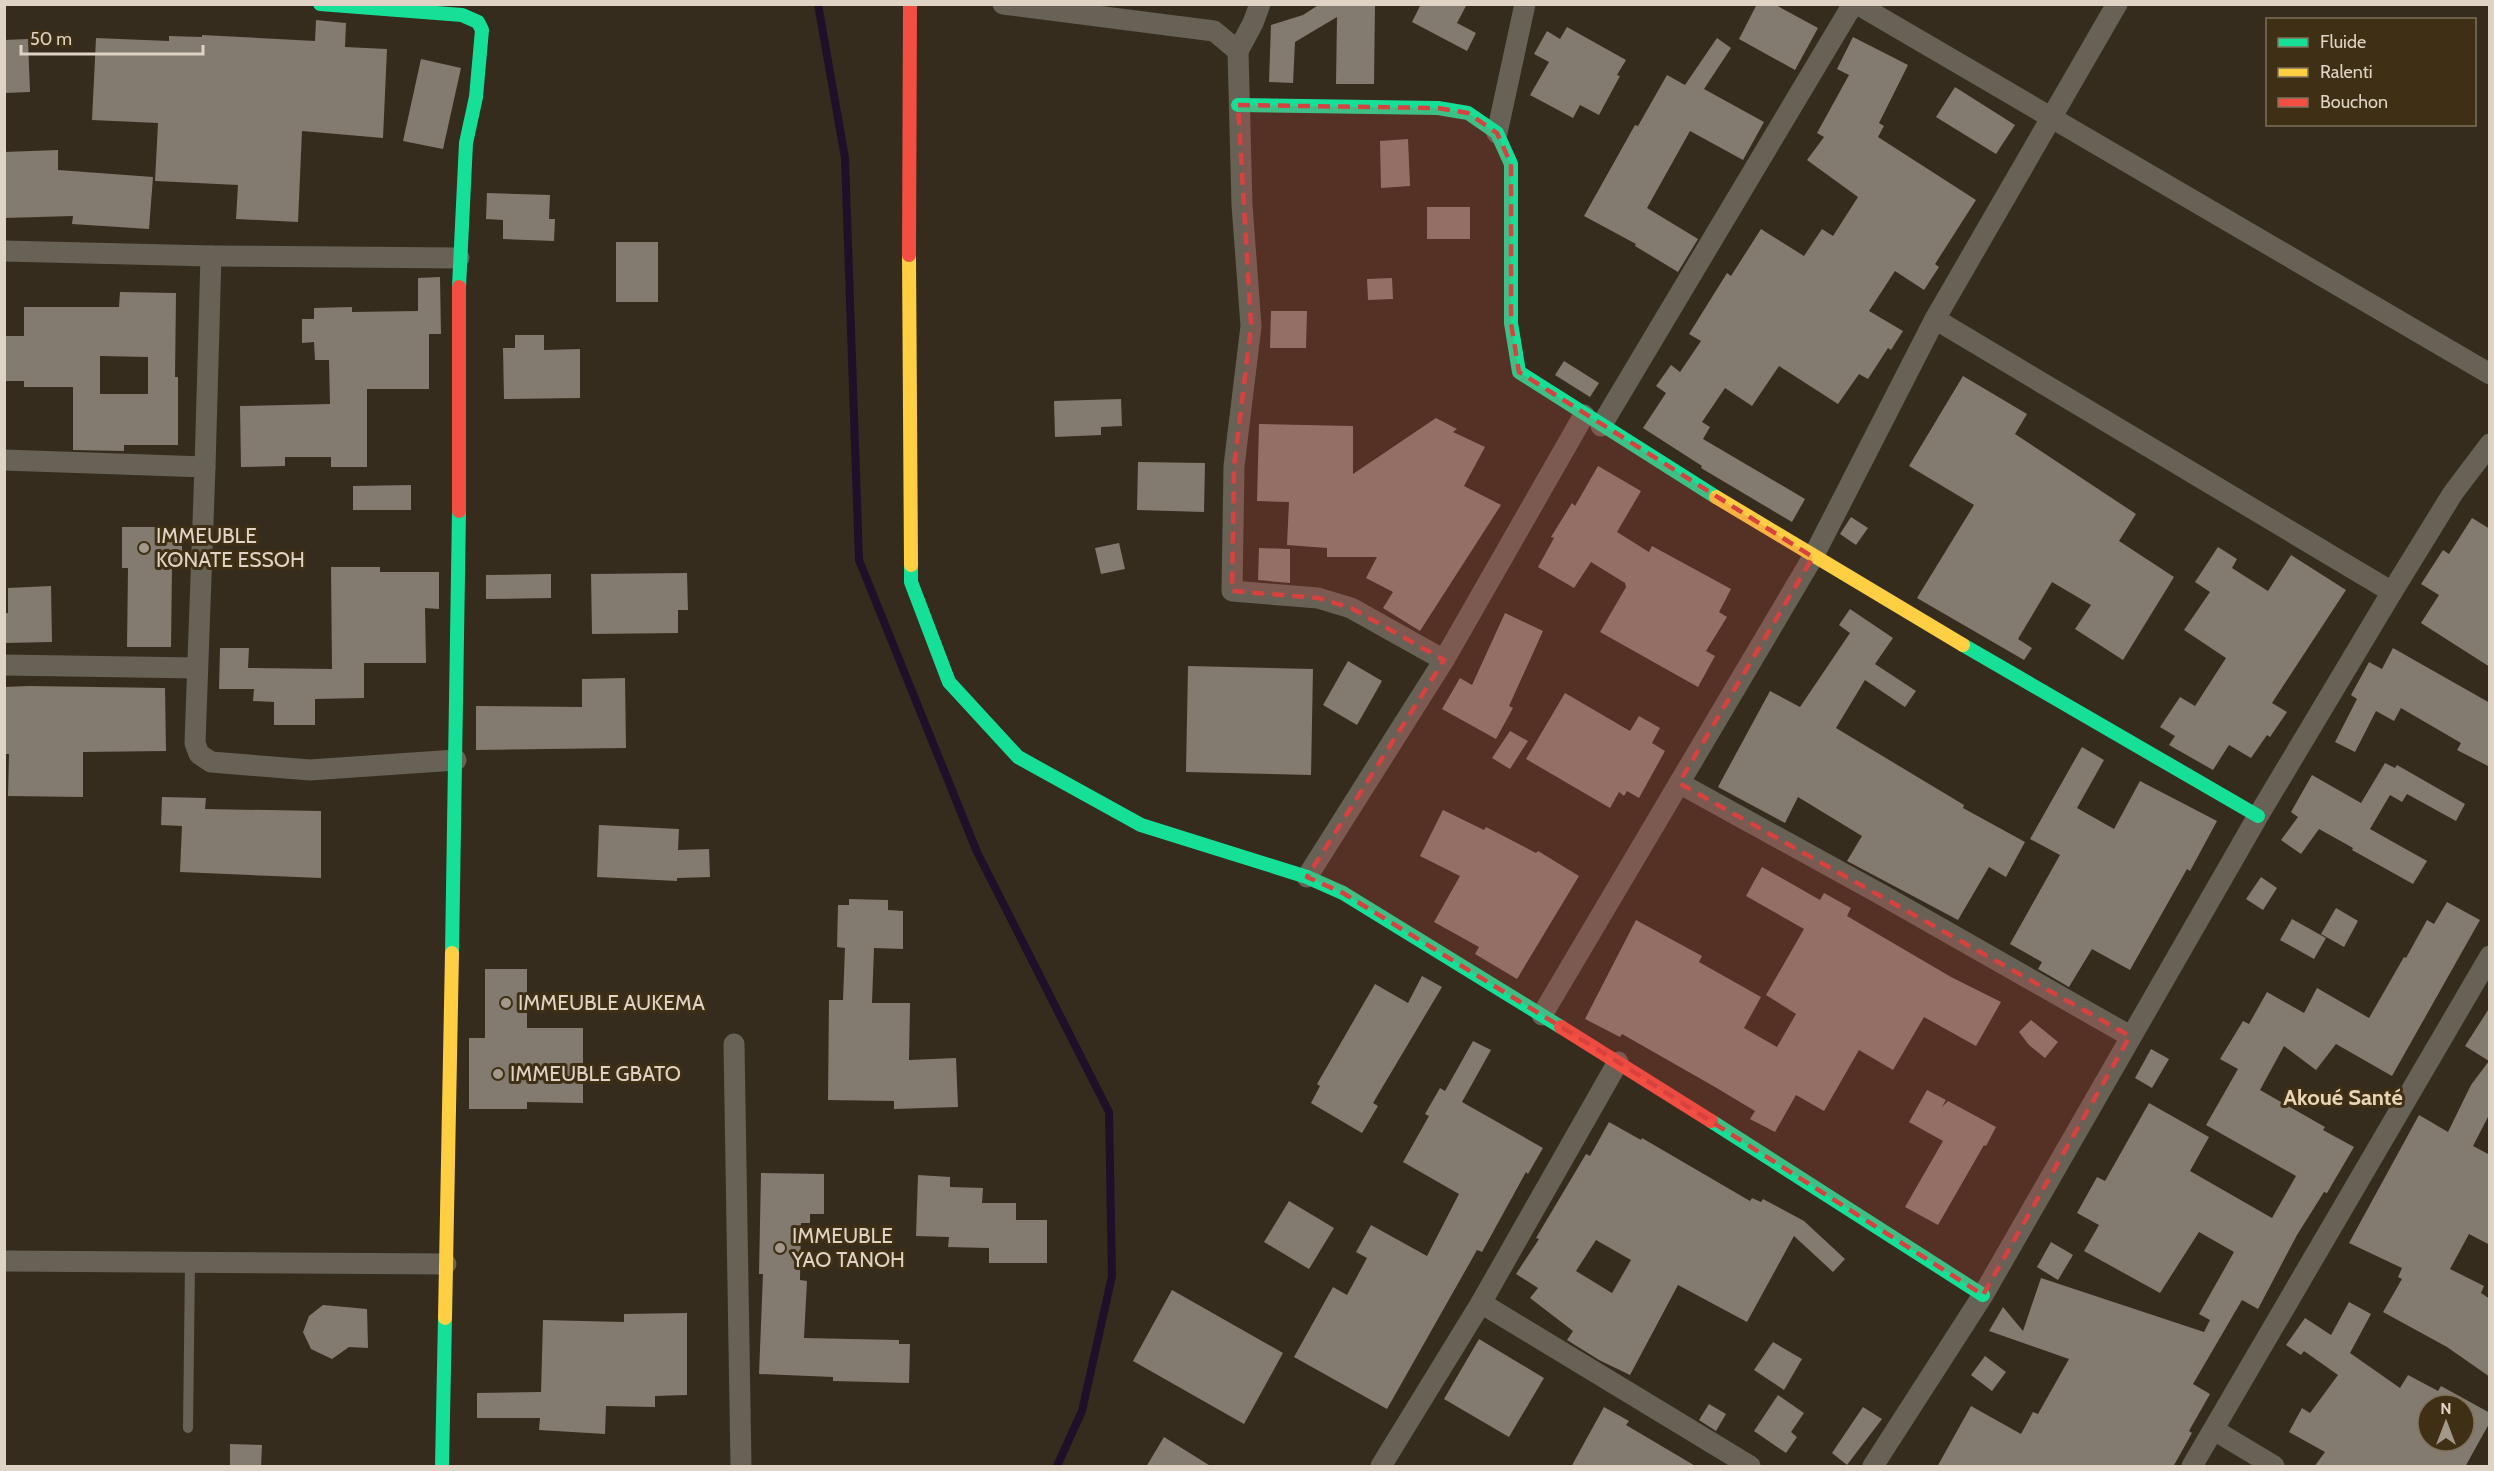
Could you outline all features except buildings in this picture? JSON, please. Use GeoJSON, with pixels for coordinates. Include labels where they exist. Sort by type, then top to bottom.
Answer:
{"type":"FeatureCollection","features":[{"type":"Feature","properties":{"kind":"street"},"geometry":{"type":"LineString","coordinates":[[320,4],[462,15],[477,22],[482,30],[476,97],[466,143],[459,258],[459,605],[442,1467]]}},
{"type":"Feature","properties":{"kind":"street"},"geometry":{"type":"LineString","coordinates":[[910,4],[908,172],[911,582],[949,682],[1018,757],[1141,825],[1307,877],[1343,893],[1618,1062],[1983,1295]]}},
{"type":"Feature","properties":{"kind":"street"},"geometry":{"type":"LineString","coordinates":[[1003,4],[1214,31],[1238,51]]}},
{"type":"Feature","properties":{"kind":"street"},"geometry":{"type":"LineString","coordinates":[[1260,4],[1238,51],[1238,105],[1251,326],[1234,466],[1233,591],[1318,598],[1351,608],[1444,660]]}},
{"type":"Feature","properties":{"kind":"street"},"geometry":{"type":"LineString","coordinates":[[1497,133],[1525,4]]}},
{"type":"Feature","properties":{"kind":"street"},"geometry":{"type":"LineString","coordinates":[[1307,877],[1855,4],[2051,116],[2490,374]]}},
{"type":"Feature","properties":{"kind":"street"},"geometry":{"type":"LineString","coordinates":[[1542,1016],[1813,557],[1935,319],[2117,4]]}},
{"type":"Feature","properties":{"kind":"street"},"geometry":{"type":"LineString","coordinates":[[1238,105],[1438,108],[1468,113],[1497,133],[1511,164],[1511,323],[1519,372],[1813,557],[2258,816]]}},
{"type":"Feature","properties":{"kind":"street"},"geometry":{"type":"LineString","coordinates":[[4,251],[459,258]]}},
{"type":"Feature","properties":{"kind":"street"},"geometry":{"type":"LineString","coordinates":[[212,256],[195,743],[199,754],[212,762],[310,770],[456,760]]}},
{"type":"Feature","properties":{"kind":"street"},"geometry":{"type":"LineString","coordinates":[[1935,319],[2392,592]]}},
{"type":"Feature","properties":{"kind":"street"},"geometry":{"type":"LineString","coordinates":[[1873,1467],[1983,1295],[2130,1036],[2392,592],[2453,493],[2490,444]]}},
{"type":"Feature","properties":{"kind":"street"},"geometry":{"type":"LineString","coordinates":[[4,460],[205,467]]}},
{"type":"Feature","properties":{"kind":"street"},"geometry":{"type":"LineString","coordinates":[[4,665],[197,668]]}},
{"type":"Feature","properties":{"kind":"street"},"geometry":{"type":"LineString","coordinates":[[1679,783],[2130,1036]]}},
{"type":"Feature","properties":{"kind":"street"},"geometry":{"type":"LineString","coordinates":[[2192,1467],[2490,956]]}},
{"type":"Feature","properties":{"kind":"street"},"geometry":{"type":"LineString","coordinates":[[734,1044],[741,1467]]}},
{"type":"Feature","properties":{"kind":"street"},"geometry":{"type":"LineString","coordinates":[[1380,1467],[1481,1304],[1618,1062]]}},
{"type":"Feature","properties":{"kind":"street"},"geometry":{"type":"LineString","coordinates":[[4,1261],[446,1264]]}},
{"type":"Feature","properties":{"kind":"street"},"geometry":{"type":"LineString","coordinates":[[1481,1304],[1750,1467]]}},
{"type":"Feature","properties":{"kind":"street"},"geometry":{"type":"LineString","coordinates":[[2214,1430],[2274,1467]]}},
{"type":"Feature","properties":{"kind":"lane"},"geometry":{"type":"LineString","coordinates":[[188,1428],[190,1262]]}},
{"type":"Feature","properties":{"kind":"highlighted area"},"geometry":{"type":"Polygon","coordinates":[[[1238,105],[1438,108],[1468,113],[1497,133],[1511,164],[1511,323],[1519,372],[1813,557],[1679,783],[2130,1036],[1983,1295],[1618,1062],[1343,893],[1307,877],[1444,660],[1351,608],[1318,598],[1232,591],[1234,466],[1251,326],[1238,105]]]}},
{"type":"Feature","properties":{"kind":"waterway"},"geometry":{"type":"LineString","coordinates":[[818,4],[845,158],[859,560],[977,852],[1109,1112],[1112,1276],[1082,1411],[1057,1466]]}},
{"type":"Feature","properties":{"kind":"traffic: fast"},"geometry":{"type":"LineString","coordinates":[[320,4],[462,15],[478,22],[482,30],[476,97],[466,143],[459,287]]}},
{"type":"Feature","properties":{"kind":"traffic: fast"},"geometry":{"type":"LineString","coordinates":[[1238,105],[1438,108],[1468,113],[1497,133],[1511,164],[1511,323],[1519,372],[1716,497]]}},
{"type":"Feature","properties":{"kind":"traffic: fast"},"geometry":{"type":"LineString","coordinates":[[452,953],[459,511]]}},
{"type":"Feature","properties":{"kind":"traffic: fast"},"geometry":{"type":"LineString","coordinates":[[911,565],[911,582],[949,682],[1018,757],[1141,825],[1307,877],[1343,893],[1561,1027]]}},
{"type":"Feature","properties":{"kind":"traffic: fast"},"geometry":{"type":"LineString","coordinates":[[1963,645],[2258,816]]}},
{"type":"Feature","properties":{"kind":"traffic: fast"},"geometry":{"type":"LineString","coordinates":[[1711,1121],[1983,1295]]}},
{"type":"Feature","properties":{"kind":"traffic: fast"},"geometry":{"type":"LineString","coordinates":[[442,1466],[445,1318]]}},
{"type":"Feature","properties":{"kind":"traffic: slow"},"geometry":{"type":"LineString","coordinates":[[909,255],[911,565]]}},
{"type":"Feature","properties":{"kind":"traffic: slow"},"geometry":{"type":"LineString","coordinates":[[1716,497],[1963,645]]}},
{"type":"Feature","properties":{"kind":"traffic: slow"},"geometry":{"type":"LineString","coordinates":[[445,1318],[452,953]]}},
{"type":"Feature","properties":{"kind":"traffic: jam"},"geometry":{"type":"LineString","coordinates":[[909,255],[910,4]]}},
{"type":"Feature","properties":{"kind":"traffic: jam"},"geometry":{"type":"LineString","coordinates":[[459,287],[459,511]]}},
{"type":"Feature","properties":{"kind":"traffic: jam"},"geometry":{"type":"LineString","coordinates":[[1561,1027],[1711,1121]]}},
{"type":"Feature","properties":{"kind":"place","name":"IMMEUBLE KONATE ESSOH"},"geometry":{"type":"Point","coordinates":[144,548]}},
{"type":"Feature","properties":{"kind":"place","name":"IMMEUBLE AUKEMA"},"geometry":{"type":"Point","coordinates":[506,1003]}},
{"type":"Feature","properties":{"kind":"place","name":"IMMEUBLE GBATO"},"geometry":{"type":"Point","coordinates":[498,1074]}},
{"type":"Feature","properties":{"kind":"place","name":"IMMEUBLE YAO TANOH"},"geometry":{"type":"Point","coordinates":[780,1248]}},
{"type":"Feature","properties":{"kind":"district","name":"Akoué Santé"},"geometry":{"type":"Point","coordinates":[2343,1097]}}]}
